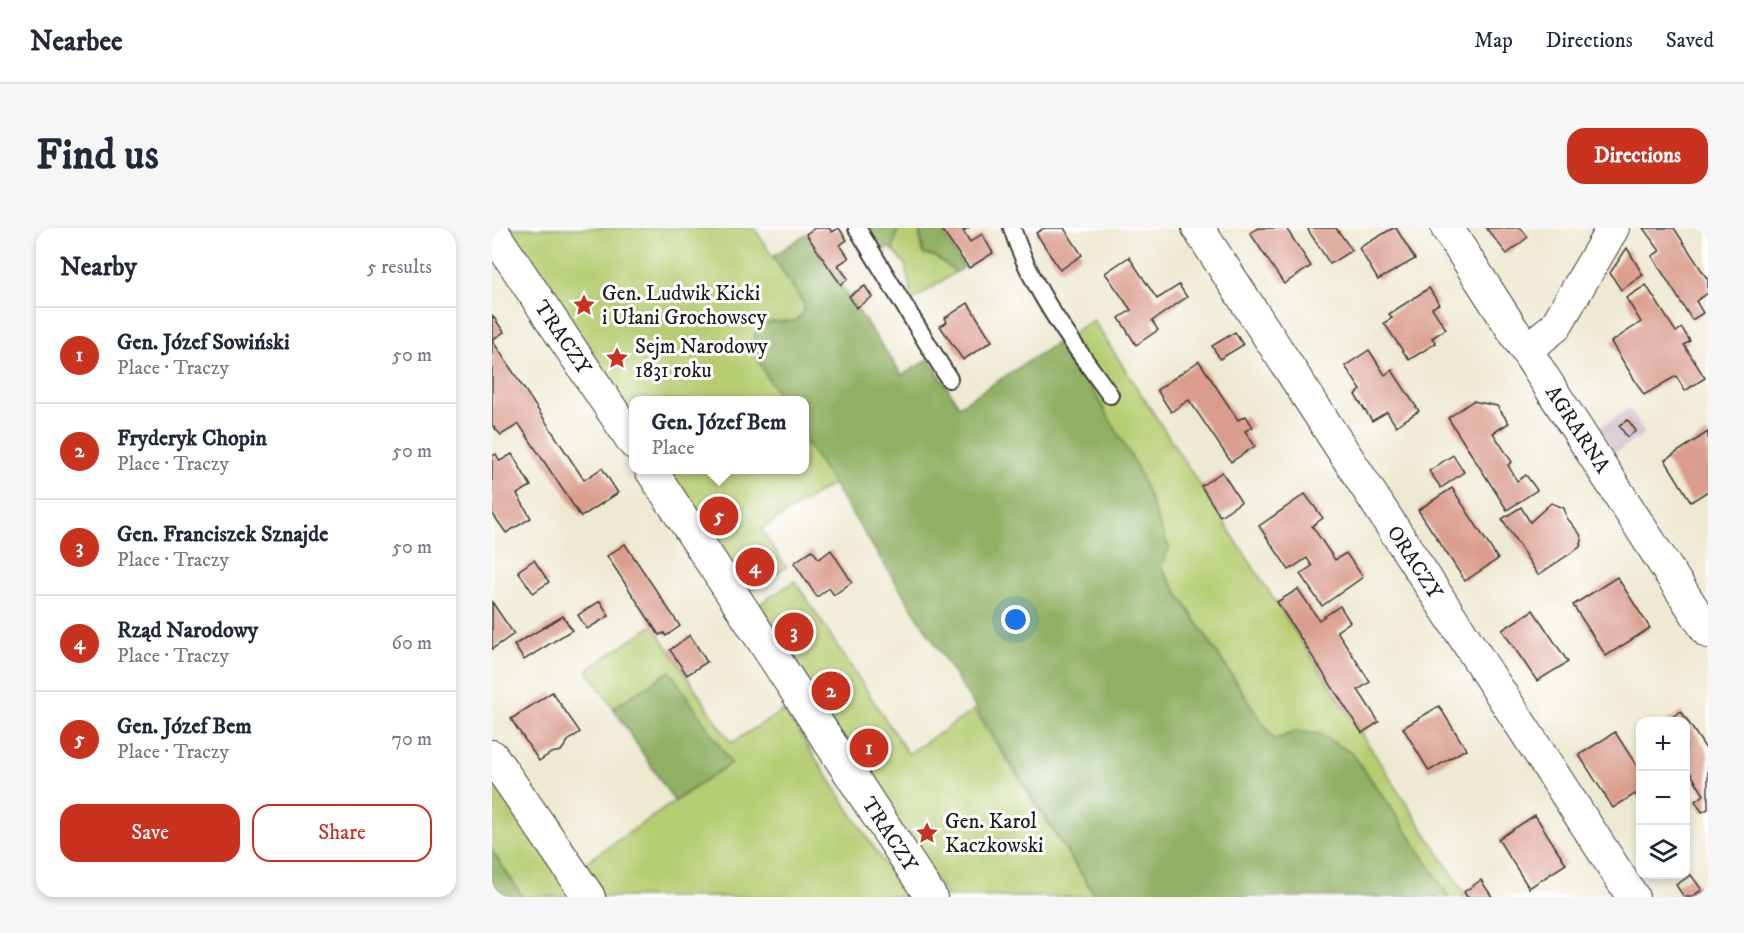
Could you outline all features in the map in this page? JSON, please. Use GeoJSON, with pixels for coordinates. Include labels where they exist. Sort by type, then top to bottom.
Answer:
{"type":"FeatureCollection","features":[{"type":"Feature","properties":{"kind":"street","name":"ORACZY"},"geometry":{"type":"LineString","coordinates":[[1198,228],[1633,897]]}},
{"type":"Feature","properties":{"kind":"street","name":"AGRARNA"},"geometry":{"type":"LineString","coordinates":[[1447,228],[1708,632]]}},
{"type":"Feature","properties":{"kind":"street"},"geometry":{"type":"LineString","coordinates":[[1527,349],[1554,327],[1613,228]]}},
{"type":"Feature","properties":{"kind":"street","name":"TRACZY"},"geometry":{"type":"LineString","coordinates":[[492,231],[629,437]]}},
{"type":"Feature","properties":{"kind":"street","name":"TRACZY"},"geometry":{"type":"LineString","coordinates":[[654,474],[931,897]]}},
{"type":"Feature","properties":{"kind":"street"},"geometry":{"type":"LineString","coordinates":[[492,756],[589,897]]}},
{"type":"Feature","properties":{"kind":"lane"},"geometry":{"type":"LineString","coordinates":[[857,228],[950,379]]}},
{"type":"Feature","properties":{"kind":"lane"},"geometry":{"type":"LineString","coordinates":[[1012,228],[1028,272],[1110,395]]}},
{"type":"Feature","properties":{"kind":"shaded area"},"geometry":{"type":"Polygon","coordinates":[[[1629,408],[1645,433],[1615,453],[1599,428],[1629,408]]]}},
{"type":"Feature","properties":{"kind":"green space"},"geometry":{"type":"Polygon","coordinates":[[[509,228],[754,228],[805,306],[803,313],[795,321],[771,322],[775,391],[778,396],[629,396],[629,413],[509,228]]]}},
{"type":"Feature","properties":{"kind":"green space"},"geometry":{"type":"Polygon","coordinates":[[[865,228],[898,228],[893,250],[889,248],[879,251],[865,228]]]}},
{"type":"Feature","properties":{"kind":"green space"},"geometry":{"type":"Polygon","coordinates":[[[898,228],[919,228],[922,252],[934,256],[956,272],[913,300],[905,264],[893,250],[898,228]]]}},
{"type":"Feature","properties":{"kind":"green space"},"geometry":{"type":"Polygon","coordinates":[[[919,228],[940,228],[964,267],[956,272],[934,256],[924,255],[919,228]]]}},
{"type":"Feature","properties":{"kind":"green space"},"geometry":{"type":"Polygon","coordinates":[[[806,234],[902,375],[929,359],[959,406],[1058,342],[1080,368],[1137,467],[1169,548],[1161,568],[1274,740],[1297,731],[1319,734],[1352,753],[1390,806],[1449,897],[1096,897],[809,446],[809,396],[779,396],[760,365],[755,345],[758,327],[771,322],[795,321],[803,313],[805,306],[773,256],[806,234]]]}},
{"type":"Feature","properties":{"kind":"green space"},"geometry":{"type":"Polygon","coordinates":[[[1093,320],[1467,897],[1449,897],[1390,806],[1352,753],[1297,731],[1274,740],[1161,567],[1169,548],[1137,467],[1080,368],[1058,342],[1093,320]]]}},
{"type":"Feature","properties":{"kind":"green space"},"geometry":{"type":"Polygon","coordinates":[[[809,446],[834,483],[761,529],[786,567],[747,593],[670,474],[809,474],[809,446]]]}},
{"type":"Feature","properties":{"kind":"green space"},"geometry":{"type":"Polygon","coordinates":[[[795,581],[908,754],[974,710],[1096,897],[947,897],[755,607],[795,581]]]}},
{"type":"Feature","properties":{"kind":"green space"},"geometry":{"type":"Polygon","coordinates":[[[653,625],[731,743],[784,710],[906,897],[599,897],[579,867],[731,763],[670,671],[613,708],[587,670],[653,625]]]}},
{"type":"Feature","properties":{"kind":"green space"},"geometry":{"type":"Polygon","coordinates":[[[670,671],[731,763],[674,801],[613,708],[670,671]]]}},
{"type":"Feature","properties":{"kind":"green space"},"geometry":{"type":"Polygon","coordinates":[[[492,764],[584,897],[523,897],[492,851],[492,764]]]}},
{"type":"Feature","properties":{"kind":"green space"},"geometry":{"type":"Polygon","coordinates":[[[492,851],[523,897],[492,897],[492,851]]]}},
{"type":"Feature","properties":{"kind":"building"},"geometry":{"type":"Polygon","coordinates":[[[815,228],[829,228],[832,232],[839,228],[847,240],[840,245],[849,258],[838,265],[848,279],[841,285],[806,234],[815,228]]]}},
{"type":"Feature","properties":{"kind":"building"},"geometry":{"type":"Polygon","coordinates":[[[940,228],[968,228],[963,231],[970,242],[982,234],[993,253],[969,268],[940,228]]]}},
{"type":"Feature","properties":{"kind":"building"},"geometry":{"type":"Polygon","coordinates":[[[1044,228],[1064,228],[1082,255],[1060,270],[1036,233],[1044,228]]]}},
{"type":"Feature","properties":{"kind":"building"},"geometry":{"type":"Polygon","coordinates":[[[1258,228],[1286,228],[1311,266],[1284,284],[1250,233],[1258,228]]]}},
{"type":"Feature","properties":{"kind":"building"},"geometry":{"type":"Polygon","coordinates":[[[1336,228],[1352,250],[1330,264],[1308,230],[1336,228]]]}},
{"type":"Feature","properties":{"kind":"building"},"geometry":{"type":"Polygon","coordinates":[[[1396,228],[1415,259],[1378,280],[1359,248],[1396,228]]]}},
{"type":"Feature","properties":{"kind":"building"},"geometry":{"type":"Polygon","coordinates":[[[1486,228],[1521,228],[1528,237],[1507,254],[1486,228]]]}},
{"type":"Feature","properties":{"kind":"building"},"geometry":{"type":"Polygon","coordinates":[[[1643,228],[1674,228],[1708,280],[1708,293],[1696,301],[1703,313],[1692,320],[1652,256],[1660,251],[1643,228]]]}},
{"type":"Feature","properties":{"kind":"building"},"geometry":{"type":"Polygon","coordinates":[[[1627,248],[1643,275],[1621,290],[1610,273],[1627,248]]]}},
{"type":"Feature","properties":{"kind":"building"},"geometry":{"type":"Polygon","coordinates":[[[1129,257],[1157,299],[1179,285],[1187,297],[1152,321],[1158,330],[1136,345],[1119,318],[1131,310],[1105,273],[1129,257]]]}},
{"type":"Feature","properties":{"kind":"building"},"geometry":{"type":"Polygon","coordinates":[[[1646,285],[1676,332],[1682,328],[1690,341],[1684,345],[1705,378],[1685,391],[1676,376],[1644,395],[1611,342],[1641,322],[1626,298],[1646,285]]]}},
{"type":"Feature","properties":{"kind":"building"},"geometry":{"type":"Polygon","coordinates":[[[865,286],[872,297],[856,308],[849,296],[865,286]]]}},
{"type":"Feature","properties":{"kind":"building"},"geometry":{"type":"Polygon","coordinates":[[[1429,288],[1439,304],[1432,308],[1446,329],[1432,338],[1436,343],[1409,360],[1384,323],[1392,318],[1389,314],[1429,288]]]}},
{"type":"Feature","properties":{"kind":"building"},"geometry":{"type":"Polygon","coordinates":[[[968,303],[992,341],[963,360],[940,326],[947,322],[945,318],[968,303]]]}},
{"type":"Feature","properties":{"kind":"building"},"geometry":{"type":"Polygon","coordinates":[[[492,315],[504,332],[492,340],[492,315]]]}},
{"type":"Feature","properties":{"kind":"building"},"geometry":{"type":"Polygon","coordinates":[[[1235,332],[1243,345],[1220,359],[1212,346],[1235,332]]]}},
{"type":"Feature","properties":{"kind":"building"},"geometry":{"type":"Polygon","coordinates":[[[492,340],[584,480],[602,468],[618,493],[581,517],[519,424],[501,435],[492,425],[492,340]]]}},
{"type":"Feature","properties":{"kind":"building"},"geometry":{"type":"Polygon","coordinates":[[[1369,350],[1385,375],[1392,370],[1419,411],[1396,426],[1387,412],[1372,421],[1355,395],[1361,390],[1345,366],[1369,350]]]}},
{"type":"Feature","properties":{"kind":"building"},"geometry":{"type":"Polygon","coordinates":[[[1199,361],[1238,420],[1246,416],[1253,427],[1245,431],[1255,446],[1231,462],[1189,400],[1171,412],[1157,390],[1199,361]]]}},
{"type":"Feature","properties":{"kind":"building"},"geometry":{"type":"Polygon","coordinates":[[[1473,401],[1497,406],[1509,423],[1493,433],[1512,462],[1508,465],[1517,481],[1526,475],[1537,490],[1507,510],[1448,418],[1473,401]]]}},
{"type":"Feature","properties":{"kind":"building"},"geometry":{"type":"Polygon","coordinates":[[[1628,420],[1636,431],[1627,437],[1619,425],[1628,420]]]}},
{"type":"Feature","properties":{"kind":"building"},"geometry":{"type":"Polygon","coordinates":[[[1708,432],[1708,491],[1691,502],[1665,460],[1708,432]]]}},
{"type":"Feature","properties":{"kind":"building"},"geometry":{"type":"Polygon","coordinates":[[[496,454],[500,461],[512,454],[531,486],[517,494],[531,518],[506,533],[492,513],[492,456],[496,454]]]}},
{"type":"Feature","properties":{"kind":"building"},"geometry":{"type":"Polygon","coordinates":[[[1453,455],[1464,472],[1441,488],[1429,471],[1453,455]]]}},
{"type":"Feature","properties":{"kind":"building"},"geometry":{"type":"Polygon","coordinates":[[[1222,472],[1241,502],[1220,516],[1201,486],[1222,472]]]}},
{"type":"Feature","properties":{"kind":"building"},"geometry":{"type":"Polygon","coordinates":[[[1452,488],[1498,559],[1465,581],[1418,510],[1452,488]]]}},
{"type":"Feature","properties":{"kind":"building"},"geometry":{"type":"Polygon","coordinates":[[[1305,494],[1323,518],[1312,526],[1335,560],[1346,553],[1363,577],[1322,606],[1300,574],[1312,566],[1307,558],[1289,570],[1259,526],[1305,494]]]}},
{"type":"Feature","properties":{"kind":"building"},"geometry":{"type":"Polygon","coordinates":[[[1551,503],[1564,508],[1567,518],[1580,534],[1582,541],[1580,547],[1538,575],[1502,519],[1521,507],[1530,522],[1551,503]]]}},
{"type":"Feature","properties":{"kind":"building"},"geometry":{"type":"Polygon","coordinates":[[[625,544],[680,626],[666,636],[664,633],[659,635],[607,556],[625,544]]]}},
{"type":"Feature","properties":{"kind":"building"},"geometry":{"type":"Polygon","coordinates":[[[812,550],[819,559],[831,550],[852,582],[834,595],[829,588],[817,597],[794,563],[812,550]]]}},
{"type":"Feature","properties":{"kind":"building"},"geometry":{"type":"Polygon","coordinates":[[[534,560],[549,582],[533,593],[518,571],[534,560]]]}},
{"type":"Feature","properties":{"kind":"building"},"geometry":{"type":"Polygon","coordinates":[[[1617,577],[1650,628],[1606,656],[1573,605],[1617,577]]]}},
{"type":"Feature","properties":{"kind":"building"},"geometry":{"type":"Polygon","coordinates":[[[1298,589],[1319,620],[1340,606],[1350,622],[1337,631],[1370,682],[1358,690],[1379,722],[1362,733],[1277,602],[1298,589]]]}},
{"type":"Feature","properties":{"kind":"building"},"geometry":{"type":"Polygon","coordinates":[[[600,601],[609,616],[587,629],[578,615],[600,601]]]}},
{"type":"Feature","properties":{"kind":"building"},"geometry":{"type":"Polygon","coordinates":[[[492,602],[514,634],[492,649],[492,602]]]}},
{"type":"Feature","properties":{"kind":"building"},"geometry":{"type":"Polygon","coordinates":[[[1533,610],[1568,662],[1537,681],[1502,630],[1533,610]]]}},
{"type":"Feature","properties":{"kind":"building"},"geometry":{"type":"Polygon","coordinates":[[[563,616],[572,630],[524,660],[514,645],[563,616]]]}},
{"type":"Feature","properties":{"kind":"building"},"geometry":{"type":"Polygon","coordinates":[[[690,635],[707,662],[687,675],[670,650],[690,635]]]}},
{"type":"Feature","properties":{"kind":"building"},"geometry":{"type":"Polygon","coordinates":[[[552,692],[580,732],[568,741],[561,751],[551,753],[539,761],[511,719],[552,692]]]}},
{"type":"Feature","properties":{"kind":"building"},"geometry":{"type":"Polygon","coordinates":[[[1439,706],[1466,749],[1429,771],[1403,728],[1439,706]]]}},
{"type":"Feature","properties":{"kind":"building"},"geometry":{"type":"Polygon","coordinates":[[[1681,711],[1685,717],[1672,717],[1681,711]]]}},
{"type":"Feature","properties":{"kind":"building"},"geometry":{"type":"Polygon","coordinates":[[[1690,725],[1708,752],[1708,809],[1702,812],[1695,801],[1704,795],[1690,772],[1690,725]]]}},
{"type":"Feature","properties":{"kind":"building"},"geometry":{"type":"Polygon","coordinates":[[[1615,732],[1636,765],[1636,795],[1613,808],[1579,755],[1615,732]]]}},
{"type":"Feature","properties":{"kind":"building"},"geometry":{"type":"Polygon","coordinates":[[[1535,815],[1566,864],[1529,888],[1498,839],[1535,815]]]}},
{"type":"Feature","properties":{"kind":"building"},"geometry":{"type":"Polygon","coordinates":[[[1690,876],[1702,890],[1691,897],[1684,897],[1676,885],[1685,879],[1690,879],[1690,876]]]}},
{"type":"Feature","properties":{"kind":"building"},"geometry":{"type":"Polygon","coordinates":[[[1481,880],[1492,897],[1467,897],[1464,892],[1481,880]]]}},
{"type":"Feature","properties":{"kind":"place","name":"Gen. Ludwik Kicki i Ułani Grochowscy"},"geometry":{"type":"Point","coordinates":[584,305]}},
{"type":"Feature","properties":{"kind":"place","name":"Sejm Narodowy 1831 roku"},"geometry":{"type":"Point","coordinates":[617,358]}},
{"type":"Feature","properties":{"kind":"place","name":"Gen. Józef Bem"},"geometry":{"type":"Point","coordinates":[719,516]}},
{"type":"Feature","properties":{"kind":"place","name":"Rząd Narodowy"},"geometry":{"type":"Point","coordinates":[755,567]}},
{"type":"Feature","properties":{"kind":"place","name":"Gen. Franciszek Sznajde"},"geometry":{"type":"Point","coordinates":[794,632]}},
{"type":"Feature","properties":{"kind":"place","name":"Fryderyk Chopin"},"geometry":{"type":"Point","coordinates":[831,691]}},
{"type":"Feature","properties":{"kind":"place","name":"Gen. Józef Sowiński"},"geometry":{"type":"Point","coordinates":[869,748]}},
{"type":"Feature","properties":{"kind":"place","name":"Gen. Karol Kaczkowski"},"geometry":{"type":"Point","coordinates":[927,833]}}]}
